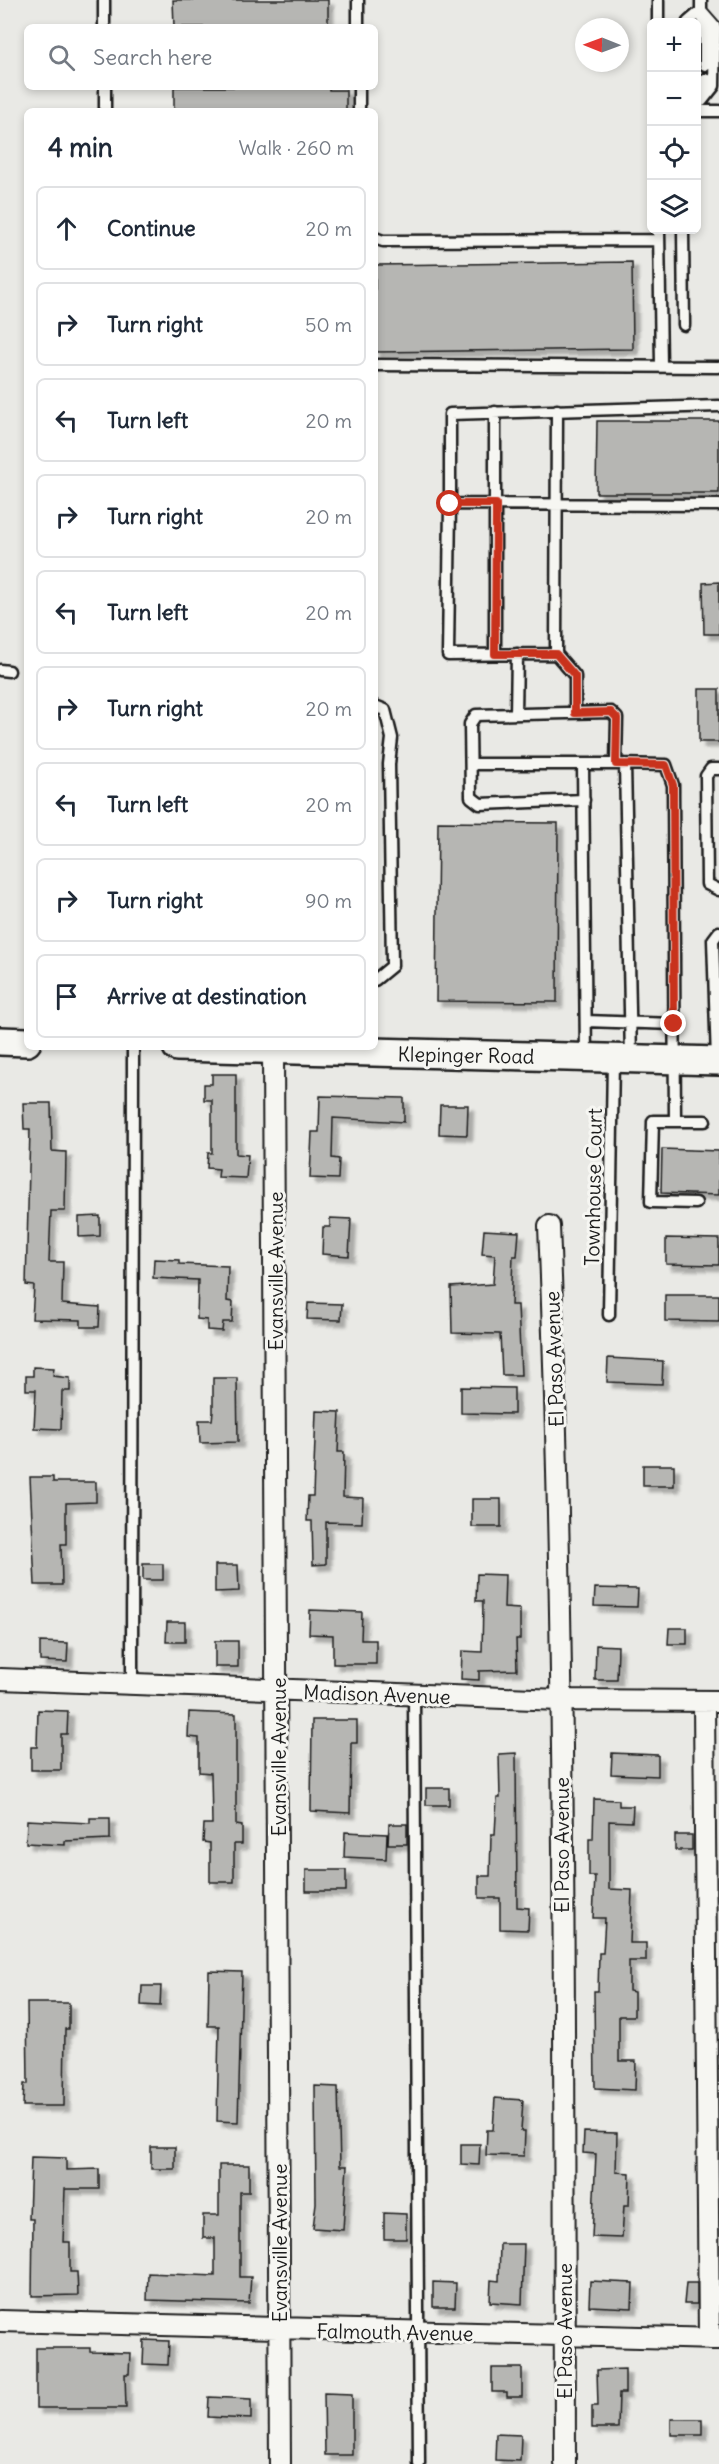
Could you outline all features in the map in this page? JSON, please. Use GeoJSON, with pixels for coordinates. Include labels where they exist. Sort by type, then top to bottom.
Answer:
{"type":"FeatureCollection","features":[{"type":"Feature","properties":{"kind":"street"},"geometry":{"type":"LineString","coordinates":[[0,1041],[24,1042]]}},
{"type":"Feature","properties":{"kind":"street","name":"Klepinger Road"},"geometry":{"type":"LineString","coordinates":[[273,1050],[364,1050],[586,1059],[718,1061]]}},
{"type":"Feature","properties":{"kind":"street","name":"Evansville Avenue"},"geometry":{"type":"LineString","coordinates":[[273,1050],[278,1690],[280,2464]]}},
{"type":"Feature","properties":{"kind":"street","name":"El Paso Avenue"},"geometry":{"type":"LineString","coordinates":[[549,1226],[555,1361],[560,1700],[565,2464]]}},
{"type":"Feature","properties":{"kind":"street","name":"Madison Avenue"},"geometry":{"type":"LineString","coordinates":[[0,1679],[560,1700],[712,1701]]}},
{"type":"Feature","properties":{"kind":"street"},"geometry":{"type":"LineString","coordinates":[[712,1701],[714,2339]]}},
{"type":"Feature","properties":{"kind":"street","name":"Falmouth Avenue"},"geometry":{"type":"LineString","coordinates":[[0,2321],[714,2339]]}},
{"type":"Feature","properties":{"kind":"lane"},"geometry":{"type":"LineString","coordinates":[[104,0],[104,24]]}},
{"type":"Feature","properties":{"kind":"lane"},"geometry":{"type":"LineString","coordinates":[[358,0],[358,24]]}},
{"type":"Feature","properties":{"kind":"lane"},"geometry":{"type":"LineString","coordinates":[[658,0],[658,18]]}},
{"type":"Feature","properties":{"kind":"lane"},"geometry":{"type":"LineString","coordinates":[[691,18],[701,5]]}},
{"type":"Feature","properties":{"kind":"lane"},"geometry":{"type":"LineString","coordinates":[[701,5],[705,29],[705,65]]}},
{"type":"Feature","properties":{"kind":"lane"},"geometry":{"type":"LineString","coordinates":[[701,5],[715,27],[714,86],[701,102]]}},
{"type":"Feature","properties":{"kind":"lane"},"geometry":{"type":"LineString","coordinates":[[701,96],[705,79]]}},
{"type":"Feature","properties":{"kind":"lane"},"geometry":{"type":"LineString","coordinates":[[105,90],[105,108]]}},
{"type":"Feature","properties":{"kind":"lane"},"geometry":{"type":"LineString","coordinates":[[359,90],[359,108]]}},
{"type":"Feature","properties":{"kind":"lane"},"geometry":{"type":"LineString","coordinates":[[701,106],[719,111]]}},
{"type":"Feature","properties":{"kind":"lane"},"geometry":{"type":"LineString","coordinates":[[683,234],[684,325]]}},
{"type":"Feature","properties":{"kind":"lane"},"geometry":{"type":"LineString","coordinates":[[378,240],[383,242],[659,235],[661,365]]}},
{"type":"Feature","properties":{"kind":"lane"},"geometry":{"type":"LineString","coordinates":[[378,364],[719,367]]}},
{"type":"Feature","properties":{"kind":"lane"},"geometry":{"type":"LineString","coordinates":[[556,654],[448,655],[450,414],[719,406]]}},
{"type":"Feature","properties":{"kind":"lane"},"geometry":{"type":"LineString","coordinates":[[557,410],[556,654],[575,676],[575,713]]}},
{"type":"Feature","properties":{"kind":"lane"},"geometry":{"type":"LineString","coordinates":[[495,412],[495,654]]}},
{"type":"Feature","properties":{"kind":"lane"},"geometry":{"type":"LineString","coordinates":[[450,504],[719,506]]}},
{"type":"Feature","properties":{"kind":"lane"},"geometry":{"type":"LineString","coordinates":[[516,714],[517,654]]}},
{"type":"Feature","properties":{"kind":"lane"},"geometry":{"type":"LineString","coordinates":[[378,707],[385,710],[392,738],[389,764],[392,966],[378,978]]}},
{"type":"Feature","properties":{"kind":"lane","name":"Townhouse Court"},"geometry":{"type":"LineString","coordinates":[[471,764],[470,724],[476,715],[611,712],[617,718],[621,764],[630,1022],[622,1059],[609,1316]]}},
{"type":"Feature","properties":{"kind":"lane"},"geometry":{"type":"LineString","coordinates":[[584,800],[480,804],[471,797],[471,764],[666,765],[673,785],[675,1120]]}},
{"type":"Feature","properties":{"kind":"lane"},"geometry":{"type":"LineString","coordinates":[[583,764],[586,1059]]}},
{"type":"Feature","properties":{"kind":"lane"},"geometry":{"type":"LineString","coordinates":[[719,769],[711,769],[706,776],[707,884],[714,890],[719,890]]}},
{"type":"Feature","properties":{"kind":"lane"},"geometry":{"type":"LineString","coordinates":[[718,1061],[713,940],[719,932]]}},
{"type":"Feature","properties":{"kind":"lane"},"geometry":{"type":"LineString","coordinates":[[586,1021],[674,1024]]}},
{"type":"Feature","properties":{"kind":"lane"},"geometry":{"type":"LineString","coordinates":[[132,1684],[133,1050]]}},
{"type":"Feature","properties":{"kind":"lane"},"geometry":{"type":"LineString","coordinates":[[696,1203],[651,1202],[653,1121],[705,1121]]}},
{"type":"Feature","properties":{"kind":"lane"},"geometry":{"type":"LineString","coordinates":[[414,1695],[419,2464]]}},
{"type":"Feature","properties":{"kind":"building"},"geometry":{"type":"Polygon","coordinates":[[[173,0],[328,0],[328,24],[174,24],[173,0]]]}},
{"type":"Feature","properties":{"kind":"building"},"geometry":{"type":"Polygon","coordinates":[[[174,90],[346,90],[346,108],[174,108],[174,90]]]}},
{"type":"Feature","properties":{"kind":"building"},"geometry":{"type":"Polygon","coordinates":[[[632,262],[633,349],[378,352],[378,265],[632,262]]]}},
{"type":"Feature","properties":{"kind":"building"},"geometry":{"type":"Polygon","coordinates":[[[597,421],[719,421],[719,493],[596,493],[597,421]]]}},
{"type":"Feature","properties":{"kind":"building"},"geometry":{"type":"Polygon","coordinates":[[[719,582],[719,634],[704,634],[703,583],[719,582]]]}},
{"type":"Feature","properties":{"kind":"building"},"geometry":{"type":"Polygon","coordinates":[[[699,689],[719,689],[719,742],[699,742],[699,689]]]}},
{"type":"Feature","properties":{"kind":"building"},"geometry":{"type":"Polygon","coordinates":[[[438,822],[558,823],[557,1002],[436,1001],[438,822]]]}},
{"type":"Feature","properties":{"kind":"building"},"geometry":{"type":"Polygon","coordinates":[[[212,1074],[236,1074],[236,1154],[248,1155],[246,1178],[218,1177],[219,1169],[207,1168],[208,1153],[212,1153],[212,1100],[204,1100],[204,1084],[212,1084],[212,1074]]]}},
{"type":"Feature","properties":{"kind":"building"},"geometry":{"type":"Polygon","coordinates":[[[320,1096],[404,1098],[404,1122],[333,1118],[332,1158],[339,1159],[338,1179],[310,1178],[312,1132],[319,1132],[320,1096]]]}},
{"type":"Feature","properties":{"kind":"building"},"geometry":{"type":"Polygon","coordinates":[[[23,1103],[51,1103],[52,1151],[66,1152],[65,1211],[51,1211],[49,1262],[63,1262],[62,1304],[100,1307],[99,1327],[81,1327],[81,1320],[32,1319],[34,1286],[26,1285],[30,1129],[24,1129],[23,1103]]]}},
{"type":"Feature","properties":{"kind":"building"},"geometry":{"type":"Polygon","coordinates":[[[440,1105],[468,1105],[467,1135],[439,1134],[440,1105]]]}},
{"type":"Feature","properties":{"kind":"building"},"geometry":{"type":"Polygon","coordinates":[[[662,1149],[719,1151],[719,1195],[661,1193],[662,1149]]]}},
{"type":"Feature","properties":{"kind":"building"},"geometry":{"type":"Polygon","coordinates":[[[100,1216],[100,1236],[79,1237],[79,1217],[100,1216]]]}},
{"type":"Feature","properties":{"kind":"building"},"geometry":{"type":"Polygon","coordinates":[[[330,1218],[351,1219],[349,1256],[322,1254],[323,1227],[330,1227],[330,1218]]]}},
{"type":"Feature","properties":{"kind":"building"},"geometry":{"type":"Polygon","coordinates":[[[484,1230],[519,1232],[517,1256],[513,1256],[511,1305],[518,1305],[521,1375],[502,1375],[500,1334],[452,1333],[451,1287],[493,1284],[495,1255],[482,1254],[484,1230]]]}},
{"type":"Feature","properties":{"kind":"building"},"geometry":{"type":"Polygon","coordinates":[[[666,1238],[719,1239],[719,1265],[666,1264],[666,1238]]]}},
{"type":"Feature","properties":{"kind":"building"},"geometry":{"type":"Polygon","coordinates":[[[154,1259],[179,1260],[179,1264],[228,1266],[227,1301],[233,1302],[232,1322],[223,1322],[222,1331],[207,1330],[207,1320],[197,1319],[198,1280],[153,1278],[154,1259]]]}},
{"type":"Feature","properties":{"kind":"building"},"geometry":{"type":"Polygon","coordinates":[[[665,1295],[719,1295],[719,1322],[665,1321],[665,1295]]]}},
{"type":"Feature","properties":{"kind":"building"},"geometry":{"type":"Polygon","coordinates":[[[308,1303],[342,1304],[341,1320],[307,1319],[308,1303]]]}},
{"type":"Feature","properties":{"kind":"building"},"geometry":{"type":"Polygon","coordinates":[[[608,1358],[663,1361],[662,1384],[607,1382],[608,1358]]]}},
{"type":"Feature","properties":{"kind":"building"},"geometry":{"type":"Polygon","coordinates":[[[33,1367],[54,1368],[53,1376],[70,1378],[70,1391],[62,1391],[61,1429],[34,1428],[36,1390],[26,1390],[26,1376],[33,1376],[33,1367]]]}},
{"type":"Feature","properties":{"kind":"building"},"geometry":{"type":"Polygon","coordinates":[[[213,1378],[237,1378],[238,1442],[200,1443],[199,1420],[212,1420],[213,1378]]]}},
{"type":"Feature","properties":{"kind":"building"},"geometry":{"type":"Polygon","coordinates":[[[461,1387],[514,1388],[514,1414],[461,1413],[461,1387]]]}},
{"type":"Feature","properties":{"kind":"building"},"geometry":{"type":"Polygon","coordinates":[[[316,1411],[340,1412],[338,1452],[344,1452],[343,1497],[363,1498],[362,1523],[326,1522],[326,1564],[313,1565],[312,1521],[307,1521],[308,1496],[313,1496],[316,1411]]]}},
{"type":"Feature","properties":{"kind":"building"},"geometry":{"type":"Polygon","coordinates":[[[643,1465],[674,1465],[674,1486],[643,1486],[643,1465]]]}},
{"type":"Feature","properties":{"kind":"building"},"geometry":{"type":"Polygon","coordinates":[[[30,1477],[53,1477],[53,1482],[96,1482],[96,1502],[66,1503],[66,1544],[61,1544],[62,1585],[35,1585],[30,1477]]]}},
{"type":"Feature","properties":{"kind":"building"},"geometry":{"type":"Polygon","coordinates":[[[472,1499],[501,1499],[501,1527],[472,1527],[472,1499]]]}},
{"type":"Feature","properties":{"kind":"building"},"geometry":{"type":"Polygon","coordinates":[[[143,1564],[163,1564],[163,1580],[143,1580],[143,1564]]]}},
{"type":"Feature","properties":{"kind":"building"},"geometry":{"type":"Polygon","coordinates":[[[215,1565],[238,1565],[239,1591],[215,1592],[215,1565]]]}},
{"type":"Feature","properties":{"kind":"building"},"geometry":{"type":"Polygon","coordinates":[[[477,1574],[505,1575],[504,1608],[520,1609],[520,1639],[516,1639],[517,1670],[479,1671],[479,1680],[461,1679],[462,1651],[482,1652],[483,1601],[476,1601],[477,1574]]]}},
{"type":"Feature","properties":{"kind":"building"},"geometry":{"type":"Polygon","coordinates":[[[595,1588],[638,1589],[637,1607],[594,1606],[595,1588]]]}},
{"type":"Feature","properties":{"kind":"building"},"geometry":{"type":"Polygon","coordinates":[[[310,1610],[362,1612],[361,1640],[376,1640],[376,1664],[333,1664],[333,1635],[309,1634],[310,1610]]]}},
{"type":"Feature","properties":{"kind":"building"},"geometry":{"type":"Polygon","coordinates":[[[167,1622],[185,1622],[185,1642],[166,1642],[167,1622]]]}},
{"type":"Feature","properties":{"kind":"building"},"geometry":{"type":"Polygon","coordinates":[[[669,1628],[687,1628],[687,1644],[668,1644],[669,1628]]]}},
{"type":"Feature","properties":{"kind":"building"},"geometry":{"type":"Polygon","coordinates":[[[215,1641],[238,1641],[238,1667],[215,1667],[215,1641]]]}},
{"type":"Feature","properties":{"kind":"building"},"geometry":{"type":"Polygon","coordinates":[[[40,1642],[68,1643],[67,1662],[40,1661],[40,1642]]]}},
{"type":"Feature","properties":{"kind":"building"},"geometry":{"type":"Polygon","coordinates":[[[596,1645],[618,1646],[617,1680],[595,1680],[596,1645]]]}},
{"type":"Feature","properties":{"kind":"building"},"geometry":{"type":"Polygon","coordinates":[[[38,1710],[68,1711],[67,1734],[61,1734],[61,1770],[31,1770],[31,1747],[37,1747],[38,1710]]]}},
{"type":"Feature","properties":{"kind":"building"},"geometry":{"type":"Polygon","coordinates":[[[189,1712],[236,1714],[236,1825],[242,1826],[242,1844],[234,1844],[234,1882],[210,1882],[210,1843],[203,1842],[204,1824],[212,1824],[211,1773],[199,1772],[199,1738],[188,1737],[189,1712]]]}},
{"type":"Feature","properties":{"kind":"building"},"geometry":{"type":"Polygon","coordinates":[[[312,1720],[357,1720],[357,1743],[351,1743],[350,1813],[311,1811],[312,1720]]]}},
{"type":"Feature","properties":{"kind":"building"},"geometry":{"type":"Polygon","coordinates":[[[516,1753],[517,1907],[529,1908],[528,1930],[500,1929],[500,1898],[479,1898],[479,1876],[490,1876],[491,1834],[495,1834],[497,1798],[500,1798],[499,1754],[516,1753]]]}},
{"type":"Feature","properties":{"kind":"building"},"geometry":{"type":"Polygon","coordinates":[[[612,1753],[658,1755],[658,1776],[611,1774],[612,1753]]]}},
{"type":"Feature","properties":{"kind":"building"},"geometry":{"type":"Polygon","coordinates":[[[426,1788],[449,1788],[449,1805],[426,1805],[426,1788]]]}},
{"type":"Feature","properties":{"kind":"building"},"geometry":{"type":"Polygon","coordinates":[[[594,1799],[619,1800],[619,1806],[633,1806],[632,1822],[609,1821],[609,1889],[632,1890],[630,1943],[646,1943],[646,1961],[629,1961],[629,1991],[634,1992],[634,2016],[619,2016],[619,2061],[636,2061],[635,2090],[595,2088],[594,1991],[598,1991],[599,1953],[603,1953],[605,1918],[593,1918],[595,1876],[589,1876],[589,1839],[593,1839],[594,1799]]]}},
{"type":"Feature","properties":{"kind":"building"},"geometry":{"type":"Polygon","coordinates":[[[90,1818],[110,1818],[110,1839],[65,1841],[65,1845],[26,1843],[27,1820],[90,1823],[90,1818]]]}},
{"type":"Feature","properties":{"kind":"building"},"geometry":{"type":"Polygon","coordinates":[[[389,1824],[407,1824],[407,1844],[388,1844],[389,1824]]]}},
{"type":"Feature","properties":{"kind":"building"},"geometry":{"type":"Polygon","coordinates":[[[345,1832],[387,1834],[386,1859],[344,1857],[345,1832]]]}},
{"type":"Feature","properties":{"kind":"building"},"geometry":{"type":"Polygon","coordinates":[[[675,1835],[692,1835],[692,1850],[675,1850],[675,1835]]]}},
{"type":"Feature","properties":{"kind":"building"},"geometry":{"type":"Polygon","coordinates":[[[306,1870],[346,1870],[346,1891],[306,1891],[306,1870]]]}},
{"type":"Feature","properties":{"kind":"building"},"geometry":{"type":"Polygon","coordinates":[[[209,1971],[242,1972],[238,2122],[217,2121],[219,2026],[208,2026],[209,1971]]]}},
{"type":"Feature","properties":{"kind":"building"},"geometry":{"type":"Polygon","coordinates":[[[142,1986],[161,1986],[160,2006],[141,2005],[142,1986]]]}},
{"type":"Feature","properties":{"kind":"building"},"geometry":{"type":"Polygon","coordinates":[[[27,2003],[69,2003],[69,2029],[65,2029],[64,2106],[23,2106],[24,2084],[28,2084],[27,2003]]]}},
{"type":"Feature","properties":{"kind":"building"},"geometry":{"type":"Polygon","coordinates":[[[315,2086],[338,2087],[340,2166],[347,2166],[343,2230],[313,2228],[316,2203],[315,2086]]]}},
{"type":"Feature","properties":{"kind":"building"},"geometry":{"type":"Polygon","coordinates":[[[495,2098],[523,2100],[521,2131],[525,2131],[524,2156],[486,2155],[487,2130],[493,2130],[495,2098]]]}},
{"type":"Feature","properties":{"kind":"building"},"geometry":{"type":"Polygon","coordinates":[[[584,2132],[617,2133],[616,2172],[630,2173],[629,2205],[624,2205],[622,2238],[592,2237],[596,2154],[583,2153],[584,2132]]]}},
{"type":"Feature","properties":{"kind":"building"},"geometry":{"type":"Polygon","coordinates":[[[461,2144],[480,2144],[479,2165],[461,2164],[461,2144]]]}},
{"type":"Feature","properties":{"kind":"building"},"geometry":{"type":"Polygon","coordinates":[[[151,2147],[175,2147],[175,2169],[151,2169],[151,2147]]]}},
{"type":"Feature","properties":{"kind":"building"},"geometry":{"type":"Polygon","coordinates":[[[31,2157],[66,2158],[66,2170],[99,2169],[99,2189],[65,2189],[63,2242],[70,2242],[70,2272],[77,2272],[78,2295],[32,2296],[33,2219],[29,2219],[31,2157]]]}},
{"type":"Feature","properties":{"kind":"building"},"geometry":{"type":"Polygon","coordinates":[[[219,2165],[249,2165],[249,2192],[240,2192],[240,2277],[251,2277],[249,2303],[147,2300],[148,2273],[215,2276],[215,2238],[203,2238],[203,2215],[219,2215],[219,2165]]]}},
{"type":"Feature","properties":{"kind":"building"},"geometry":{"type":"Polygon","coordinates":[[[384,2213],[406,2214],[406,2239],[384,2239],[384,2213]]]}},
{"type":"Feature","properties":{"kind":"building"},"geometry":{"type":"Polygon","coordinates":[[[500,2244],[524,2244],[522,2304],[490,2302],[491,2280],[499,2281],[500,2244]]]}},
{"type":"Feature","properties":{"kind":"building"},"geometry":{"type":"Polygon","coordinates":[[[590,2281],[633,2283],[632,2308],[589,2306],[590,2281]]]}},
{"type":"Feature","properties":{"kind":"building"},"geometry":{"type":"Polygon","coordinates":[[[433,2282],[456,2283],[455,2307],[433,2307],[433,2282]]]}},
{"type":"Feature","properties":{"kind":"building"},"geometry":{"type":"Polygon","coordinates":[[[686,2283],[697,2283],[697,2304],[684,2304],[686,2283]]]}},
{"type":"Feature","properties":{"kind":"building"},"geometry":{"type":"Polygon","coordinates":[[[144,2340],[169,2341],[168,2365],[143,2364],[144,2340]]]}},
{"type":"Feature","properties":{"kind":"building"},"geometry":{"type":"Polygon","coordinates":[[[36,2348],[90,2348],[90,2352],[130,2353],[129,2374],[125,2374],[126,2408],[36,2408],[36,2348]]]}},
{"type":"Feature","properties":{"kind":"building"},"geometry":{"type":"Polygon","coordinates":[[[492,2368],[522,2368],[522,2397],[507,2397],[507,2392],[492,2392],[492,2368]]]}},
{"type":"Feature","properties":{"kind":"building"},"geometry":{"type":"Polygon","coordinates":[[[625,2369],[625,2393],[619,2393],[618,2428],[592,2428],[592,2406],[598,2406],[597,2370],[625,2369]]]}},
{"type":"Feature","properties":{"kind":"building"},"geometry":{"type":"Polygon","coordinates":[[[324,2393],[352,2394],[352,2455],[325,2455],[324,2393]]]}},
{"type":"Feature","properties":{"kind":"building"},"geometry":{"type":"Polygon","coordinates":[[[209,2397],[251,2399],[251,2419],[208,2417],[209,2397]]]}},
{"type":"Feature","properties":{"kind":"building"},"geometry":{"type":"Polygon","coordinates":[[[671,2419],[702,2419],[702,2435],[671,2435],[671,2419]]]}},
{"type":"Feature","properties":{"kind":"building"},"geometry":{"type":"Polygon","coordinates":[[[496,2434],[521,2435],[520,2461],[495,2460],[496,2434]]]}},
{"type":"Feature","properties":{"kind":"route"},"geometry":{"type":"LineString","coordinates":[[450,504],[496,504],[495,654],[556,654],[575,676],[575,713],[611,712],[617,718],[616,764],[666,765],[673,785],[674,1024]]}}]}
